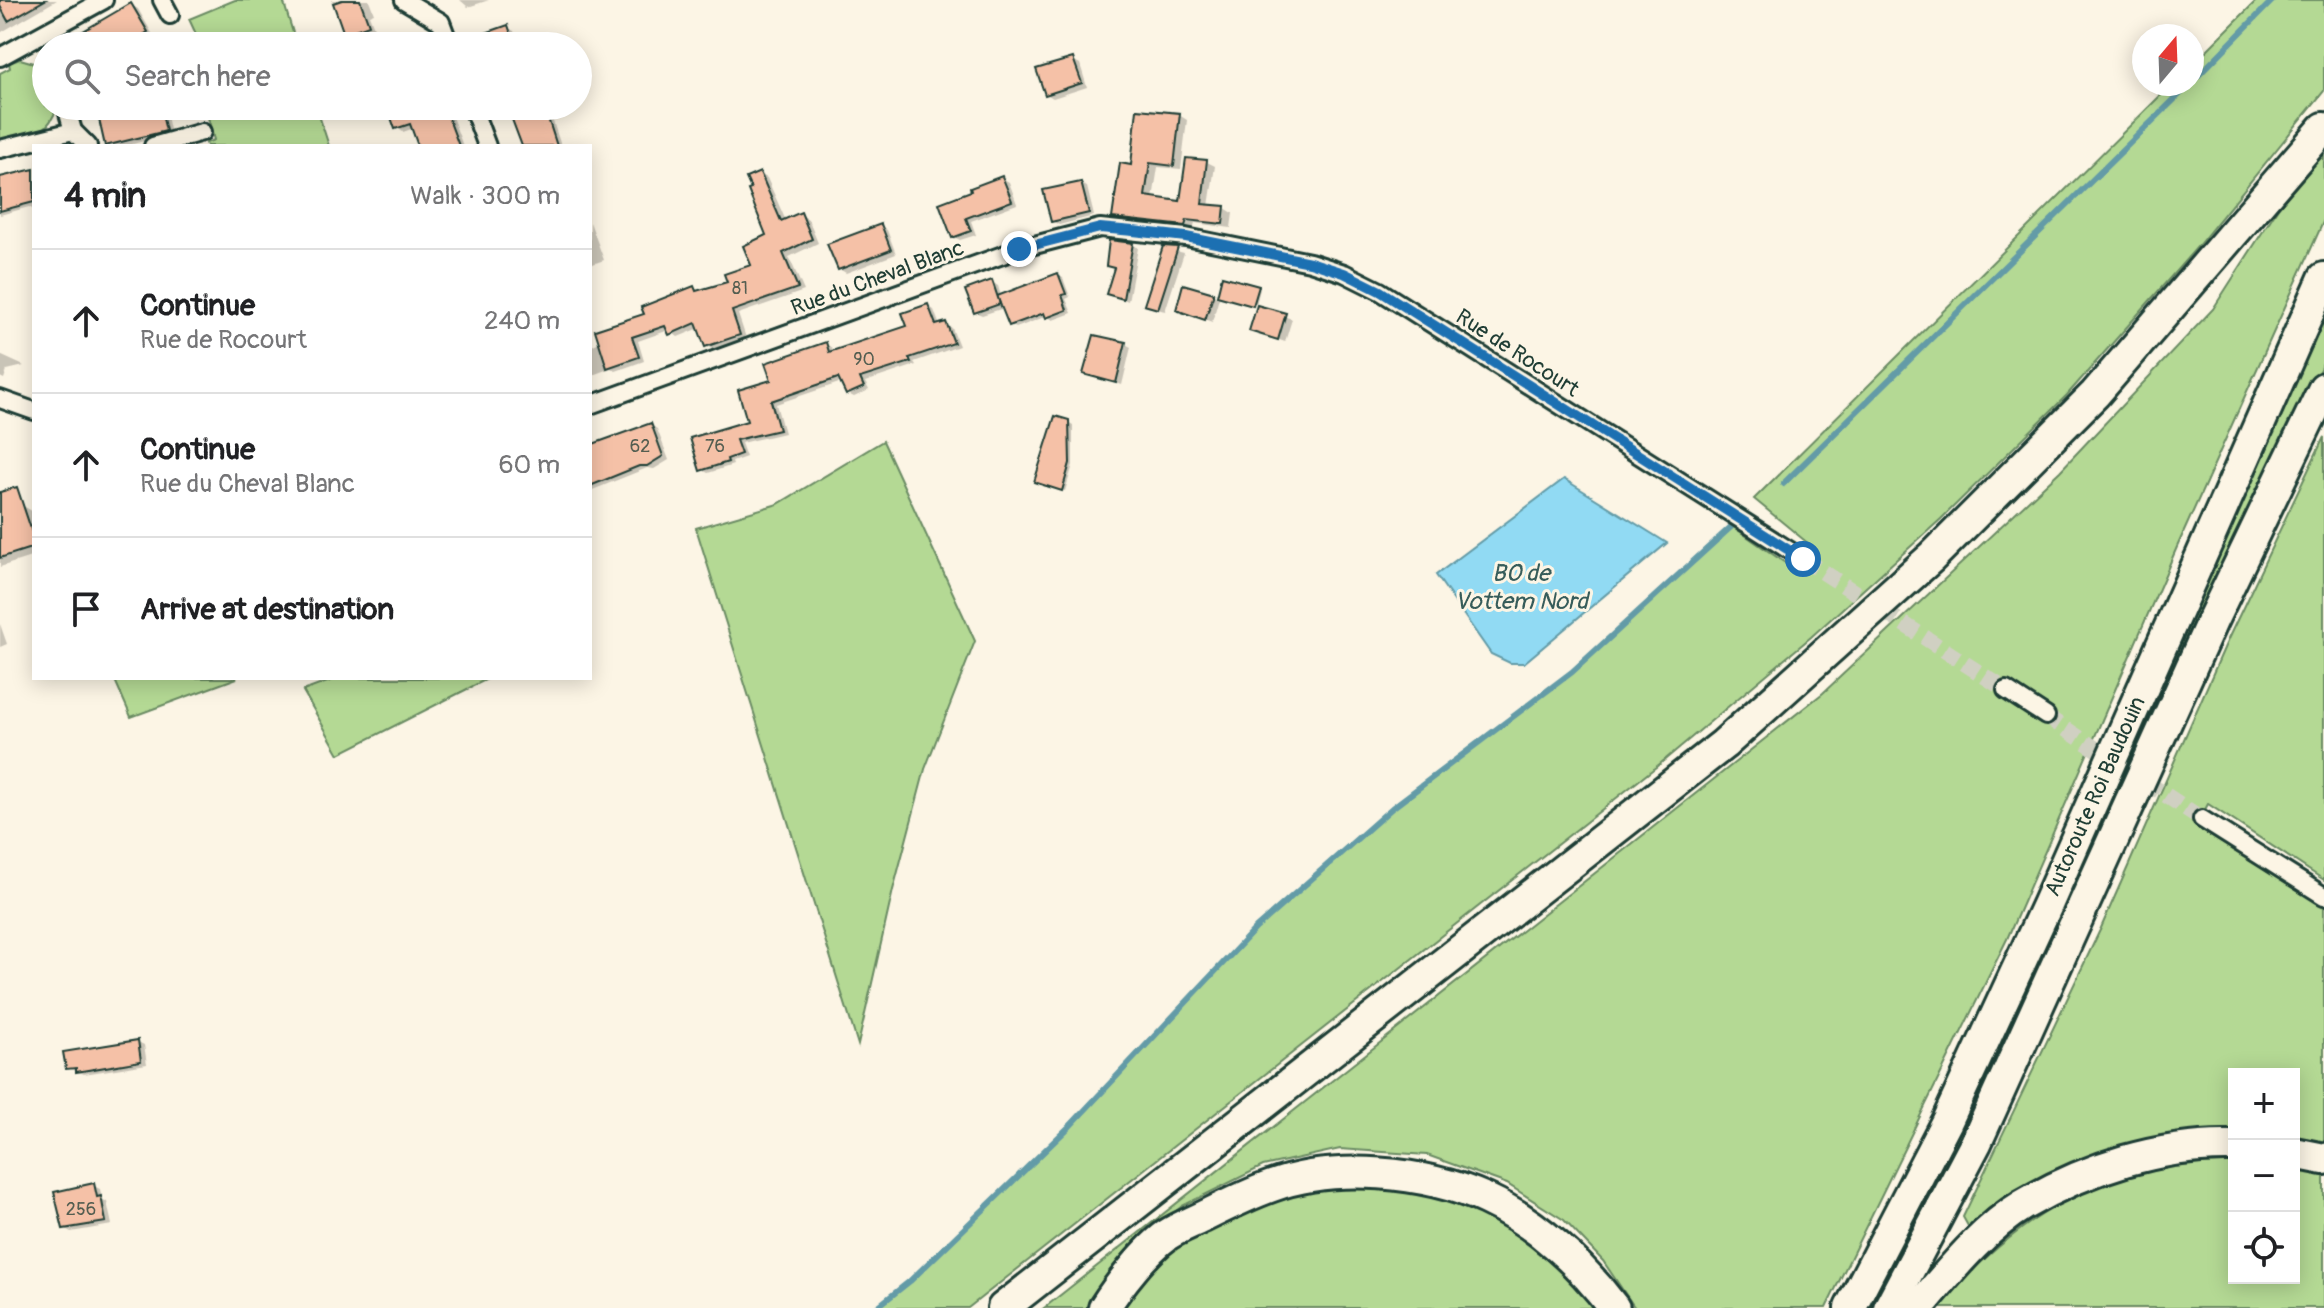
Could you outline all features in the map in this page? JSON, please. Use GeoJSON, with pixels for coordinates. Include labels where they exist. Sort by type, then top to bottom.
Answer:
{"type":"FeatureCollection","features":[{"type":"Feature","properties":{"kind":"highway"},"geometry":{"type":"LineString","coordinates":[[1003,1308],[1724,744],[1932,557],[2095,394],[2324,128]]}},
{"type":"Feature","properties":{"kind":"highway","name":"Autoroute Roi Baudouin"},"geometry":{"type":"LineString","coordinates":[[1850,1308],[1967,1078],[2047,905],[2324,278]]}},
{"type":"Feature","properties":{"kind":"highway"},"geometry":{"type":"LineString","coordinates":[[1889,1308],[1976,1143],[2212,621],[2324,388]]}},
{"type":"Feature","properties":{"kind":"highway"},"geometry":{"type":"LineString","coordinates":[[1918,1308],[1963,1254],[2021,1206],[2078,1178],[2133,1157],[2198,1145],[2228,1146]]}},
{"type":"Feature","properties":{"kind":"highway"},"geometry":{"type":"LineString","coordinates":[[2300,1154],[2324,1159]]}},
{"type":"Feature","properties":{"kind":"highway"},"geometry":{"type":"LineString","coordinates":[[1104,1308],[1118,1286],[1166,1236],[1224,1206],[1274,1185],[1325,1175],[1379,1173],[1435,1182],[1486,1199],[1530,1225],[1566,1254],[1614,1308]]}},
{"type":"Feature","properties":{"kind":"street"},"geometry":{"type":"LineString","coordinates":[[57,32],[104,0]]}},
{"type":"Feature","properties":{"kind":"street"},"geometry":{"type":"LineString","coordinates":[[404,0],[441,22],[445,32]]}},
{"type":"Feature","properties":{"kind":"street"},"geometry":{"type":"LineString","coordinates":[[0,57],[32,45]]}},
{"type":"Feature","properties":{"kind":"street"},"geometry":{"type":"LineString","coordinates":[[70,120],[73,131],[86,144]]}},
{"type":"Feature","properties":{"kind":"street"},"geometry":{"type":"LineString","coordinates":[[477,120],[486,144]]}},
{"type":"Feature","properties":{"kind":"street"},"geometry":{"type":"LineString","coordinates":[[0,149],[73,131]]}},
{"type":"Feature","properties":{"kind":"street"},"geometry":{"type":"LineString","coordinates":[[160,144],[202,132]]}},
{"type":"Feature","properties":{"kind":"street","name":"Rue du Cheval Blanc"},"geometry":{"type":"LineString","coordinates":[[592,404],[1019,249],[1100,228],[1186,237]]}},
{"type":"Feature","properties":{"kind":"street","name":"Rue de Rocourt"},"geometry":{"type":"LineString","coordinates":[[1186,237],[1310,262],[1344,273],[1380,291],[1803,559]]}},
{"type":"Feature","properties":{"kind":"street"},"geometry":{"type":"LineString","coordinates":[[0,399],[32,410]]}},
{"type":"Feature","properties":{"kind":"street"},"geometry":{"type":"LineString","coordinates":[[2006,690],[2046,716]]}},
{"type":"Feature","properties":{"kind":"street"},"geometry":{"type":"LineString","coordinates":[[2202,819],[2324,896]]}},
{"type":"Feature","properties":{"kind":"green space"},"geometry":{"type":"Polygon","coordinates":[[[235,0],[283,0],[293,32],[195,32],[189,19],[235,0]]]}},
{"type":"Feature","properties":{"kind":"green space"},"geometry":{"type":"Polygon","coordinates":[[[2257,0],[2324,0],[2324,91],[2198,246],[2067,395],[1941,519],[1811,637],[1661,763],[968,1308],[876,1308],[910,1281],[1070,1126],[1256,928],[1392,808],[1572,672],[1732,526],[1794,569],[1815,549],[1754,499],[2160,96],[2204,96],[2204,53],[2257,0]]]}},
{"type":"Feature","properties":{"kind":"green space"},"geometry":{"type":"Polygon","coordinates":[[[20,59],[32,62],[32,120],[51,120],[36,134],[0,143],[0,73],[10,68],[9,63],[20,59]]]}},
{"type":"Feature","properties":{"kind":"green space"},"geometry":{"type":"Polygon","coordinates":[[[209,120],[321,120],[328,144],[206,144],[214,140],[209,120]]]}},
{"type":"Feature","properties":{"kind":"green space"},"geometry":{"type":"Polygon","coordinates":[[[2324,150],[2324,220],[2177,547],[2007,939],[1826,1308],[1635,1308],[1603,1261],[1564,1220],[1507,1184],[1427,1155],[1340,1149],[1263,1166],[1182,1206],[1133,1247],[1099,1286],[1088,1308],[1044,1308],[1823,693],[2060,471],[2213,309],[2278,208],[2324,150]]]}},
{"type":"Feature","properties":{"kind":"green space"},"geometry":{"type":"Polygon","coordinates":[[[2324,308],[2324,361],[2290,428],[1965,1137],[1876,1308],[1862,1308],[2324,308]]]}},
{"type":"Feature","properties":{"kind":"green space"},"geometry":{"type":"Polygon","coordinates":[[[2324,437],[2324,880],[2208,804],[2196,827],[2324,907],[2324,1151],[2300,1146],[2300,1068],[2228,1068],[2228,1141],[1978,1226],[1968,1226],[1963,1217],[2101,928],[2229,637],[2324,437]]]}},
{"type":"Feature","properties":{"kind":"green space"},"geometry":{"type":"Polygon","coordinates":[[[883,441],[975,641],[925,769],[893,890],[858,1045],[696,528],[778,504],[883,441]]]}},
{"type":"Feature","properties":{"kind":"green space"},"geometry":{"type":"Polygon","coordinates":[[[115,680],[232,680],[131,717],[115,680]]]}},
{"type":"Feature","properties":{"kind":"green space"},"geometry":{"type":"Polygon","coordinates":[[[333,680],[485,680],[339,754],[303,691],[333,680]]]}},
{"type":"Feature","properties":{"kind":"green space"},"geometry":{"type":"Polygon","coordinates":[[[2200,1161],[2228,1161],[2228,1284],[2300,1284],[2300,1170],[2324,1176],[2324,1308],[1935,1308],[2005,1241],[2055,1206],[2113,1180],[2152,1168],[2200,1161]]]}},
{"type":"Feature","properties":{"kind":"green space"},"geometry":{"type":"Polygon","coordinates":[[[1388,1179],[1519,1225],[1603,1308],[1121,1308],[1155,1263],[1189,1236],[1267,1194],[1388,1179]]]}},
{"type":"Feature","properties":{"kind":"water","name":"BO de Vottem Nord"},"geometry":{"type":"Polygon","coordinates":[[[1564,479],[1667,543],[1524,663],[1510,663],[1491,654],[1436,575],[1564,479]]]}},
{"type":"Feature","properties":{"kind":"building"},"geometry":{"type":"Polygon","coordinates":[[[0,0],[45,0],[8,21],[0,0]]]}},
{"type":"Feature","properties":{"kind":"building"},"geometry":{"type":"Polygon","coordinates":[[[360,0],[369,25],[343,32],[333,3],[360,0]]]}},
{"type":"Feature","properties":{"kind":"building"},"geometry":{"type":"Polygon","coordinates":[[[131,3],[148,32],[81,32],[131,3]]]}},
{"type":"Feature","properties":{"kind":"building"},"geometry":{"type":"Polygon","coordinates":[[[508,25],[510,32],[488,32],[508,25]]]}},
{"type":"Feature","properties":{"kind":"building"},"geometry":{"type":"Polygon","coordinates":[[[1073,58],[1082,83],[1045,95],[1036,69],[1073,58]]]}},
{"type":"Feature","properties":{"kind":"building"},"geometry":{"type":"Polygon","coordinates":[[[1137,109],[1180,113],[1174,166],[1150,163],[1145,196],[1180,201],[1186,158],[1207,160],[1202,204],[1225,206],[1223,224],[1187,220],[1185,226],[1112,218],[1120,163],[1131,165],[1137,109]]]}},
{"type":"Feature","properties":{"kind":"building"},"geometry":{"type":"Polygon","coordinates":[[[99,120],[163,120],[166,131],[105,144],[99,120]]]}},
{"type":"Feature","properties":{"kind":"building"},"geometry":{"type":"Polygon","coordinates":[[[392,120],[449,120],[458,144],[417,144],[410,124],[395,129],[392,120]]]}},
{"type":"Feature","properties":{"kind":"building"},"geometry":{"type":"Polygon","coordinates":[[[512,120],[549,120],[556,144],[521,144],[512,120]]]}},
{"type":"Feature","properties":{"kind":"building"},"geometry":{"type":"Polygon","coordinates":[[[32,169],[32,203],[0,211],[0,177],[32,169]]]}},
{"type":"Feature","properties":{"kind":"building"},"geometry":{"type":"Polygon","coordinates":[[[760,172],[781,221],[801,212],[812,239],[783,253],[798,288],[732,311],[740,335],[705,347],[696,323],[669,335],[665,326],[632,337],[639,357],[607,368],[595,330],[644,314],[641,307],[694,286],[696,291],[727,282],[724,274],[751,265],[743,246],[766,235],[746,178],[760,172]]]}},
{"type":"Feature","properties":{"kind":"building"},"geometry":{"type":"Polygon","coordinates":[[[1002,176],[1012,201],[966,218],[971,231],[952,238],[939,203],[1002,176]]]}},
{"type":"Feature","properties":{"kind":"building"},"geometry":{"type":"Polygon","coordinates":[[[1081,182],[1089,213],[1051,222],[1043,190],[1081,182]]]}},
{"type":"Feature","properties":{"kind":"building"},"geometry":{"type":"Polygon","coordinates":[[[881,224],[891,250],[838,270],[827,244],[881,224]]]}},
{"type":"Feature","properties":{"kind":"building"},"geometry":{"type":"Polygon","coordinates":[[[1109,240],[1133,243],[1123,299],[1106,294],[1114,268],[1106,266],[1109,240]]]}},
{"type":"Feature","properties":{"kind":"building"},"geometry":{"type":"Polygon","coordinates":[[[1163,246],[1178,247],[1158,309],[1144,305],[1163,246]]]}},
{"type":"Feature","properties":{"kind":"building"},"geometry":{"type":"Polygon","coordinates":[[[1058,273],[1066,294],[1062,295],[1067,310],[1046,318],[1044,313],[1009,326],[997,296],[1058,273]]]}},
{"type":"Feature","properties":{"kind":"building"},"geometry":{"type":"Polygon","coordinates":[[[1222,276],[1259,286],[1253,306],[1217,296],[1222,276]]]}},
{"type":"Feature","properties":{"kind":"building"},"geometry":{"type":"Polygon","coordinates":[[[992,280],[1000,304],[974,313],[965,290],[992,280]]]}},
{"type":"Feature","properties":{"kind":"building"},"geometry":{"type":"Polygon","coordinates":[[[1183,284],[1214,293],[1205,320],[1176,310],[1183,284]]]}},
{"type":"Feature","properties":{"kind":"building"},"geometry":{"type":"Polygon","coordinates":[[[928,304],[936,325],[946,322],[954,343],[909,358],[911,362],[860,378],[864,387],[846,395],[838,378],[771,401],[779,430],[736,440],[741,454],[727,459],[728,462],[700,471],[690,438],[747,421],[738,390],[771,380],[765,363],[826,342],[829,352],[907,326],[902,313],[928,304]]]}},
{"type":"Feature","properties":{"kind":"building"},"geometry":{"type":"Polygon","coordinates":[[[1257,305],[1286,313],[1278,340],[1249,331],[1257,305]]]}},
{"type":"Feature","properties":{"kind":"building"},"geometry":{"type":"Polygon","coordinates":[[[1094,335],[1126,342],[1116,383],[1083,374],[1094,335]]]}},
{"type":"Feature","properties":{"kind":"building"},"geometry":{"type":"Polygon","coordinates":[[[1055,416],[1069,420],[1070,463],[1062,491],[1034,482],[1055,416]]]}},
{"type":"Feature","properties":{"kind":"building"},"geometry":{"type":"Polygon","coordinates":[[[651,423],[663,456],[647,466],[639,466],[592,485],[592,444],[651,423]]]}},
{"type":"Feature","properties":{"kind":"building"},"geometry":{"type":"Polygon","coordinates":[[[17,487],[32,532],[32,548],[0,558],[0,492],[17,487]]]}},
{"type":"Feature","properties":{"kind":"building"},"geometry":{"type":"Polygon","coordinates":[[[138,1040],[141,1061],[76,1072],[76,1068],[66,1069],[63,1052],[138,1040]]]}},
{"type":"Feature","properties":{"kind":"building"},"geometry":{"type":"Polygon","coordinates":[[[94,1183],[97,1197],[101,1196],[106,1222],[63,1229],[54,1192],[94,1183]]]}},
{"type":"Feature","properties":{"kind":"waterway"},"geometry":{"type":"LineString","coordinates":[[2204,70],[2273,0]]}},
{"type":"Feature","properties":{"kind":"waterway"},"geometry":{"type":"LineString","coordinates":[[1783,484],[2178,96]]}},
{"type":"Feature","properties":{"kind":"waterway"},"geometry":{"type":"LineString","coordinates":[[876,1308],[910,1281],[1070,1126],[1256,928],[1392,808],[1572,672],[1732,526]]}},
{"type":"Feature","properties":{"kind":"tunnel"},"geometry":{"type":"LineString","coordinates":[[1803,559],[2006,690]]}},
{"type":"Feature","properties":{"kind":"tunnel"},"geometry":{"type":"LineString","coordinates":[[2046,716],[2202,819]]}},
{"type":"Feature","properties":{"kind":"route"},"geometry":{"type":"LineString","coordinates":[[1019,249],[1100,228],[1186,237],[1310,262],[1344,273],[1380,291],[1803,559]]}}]}
